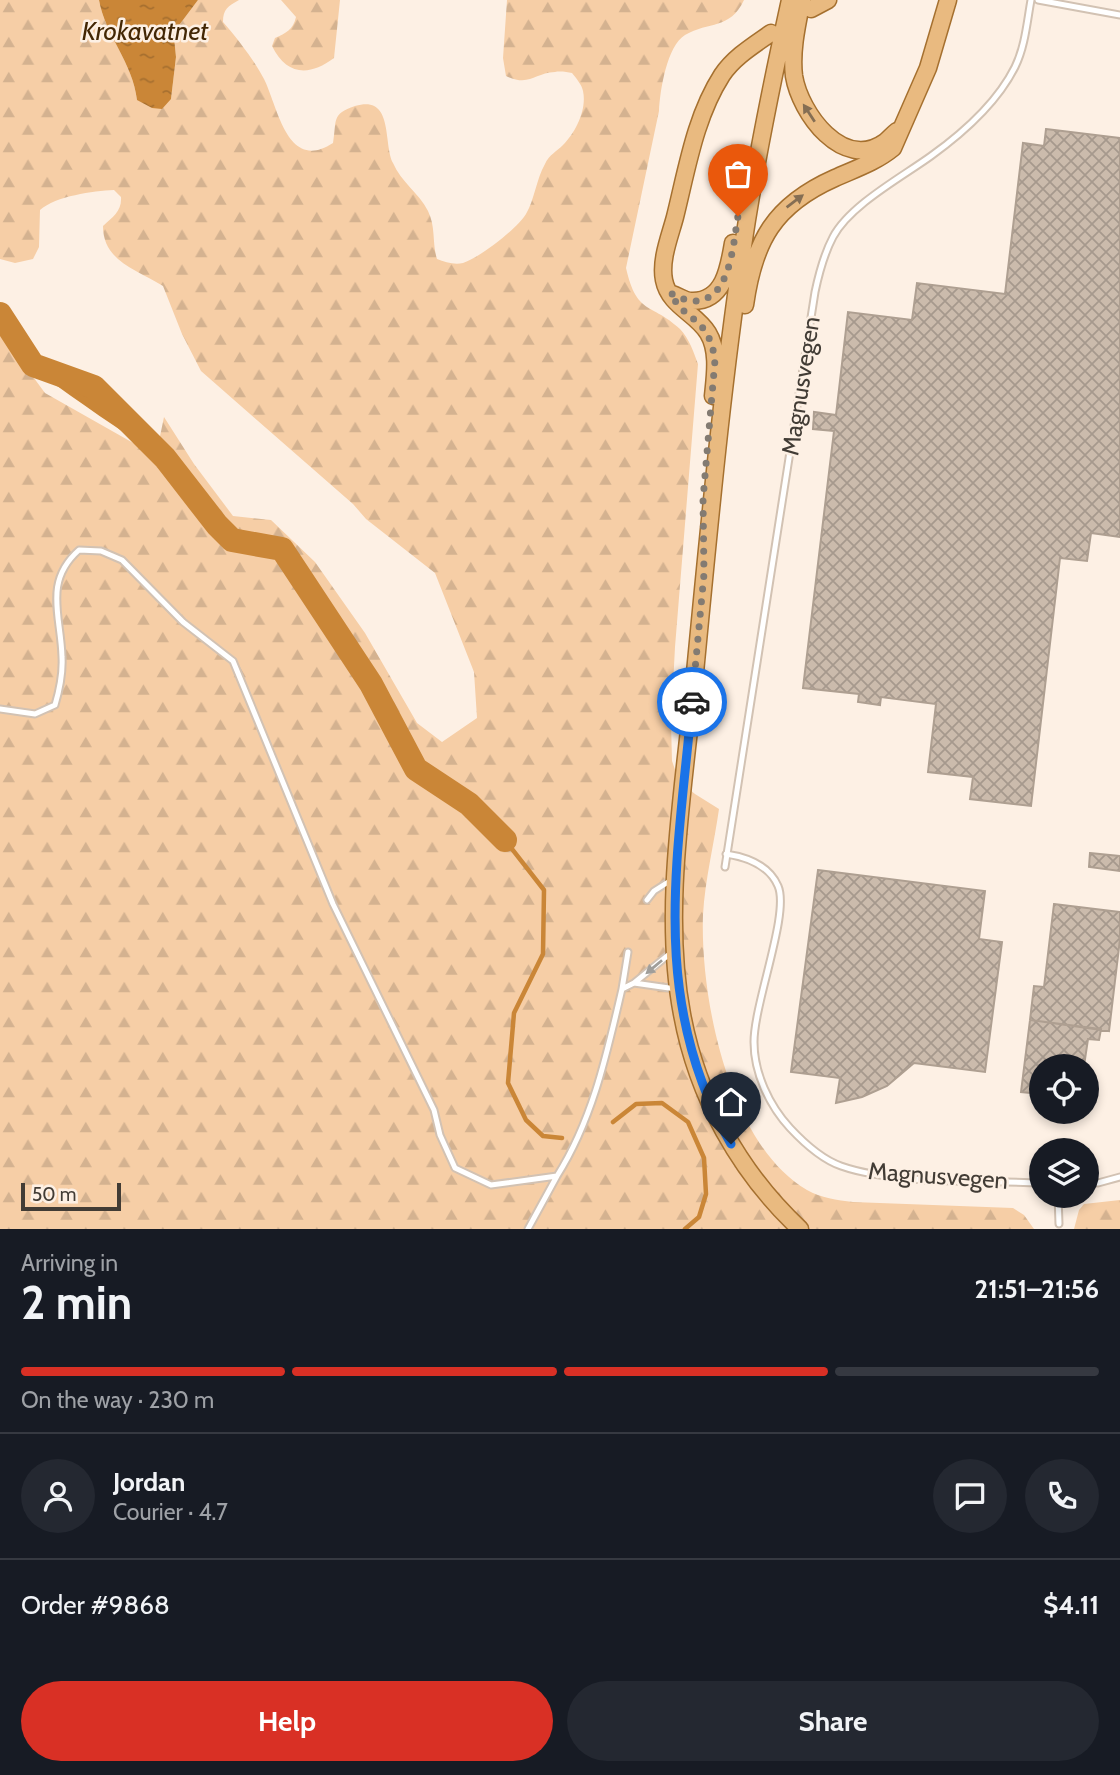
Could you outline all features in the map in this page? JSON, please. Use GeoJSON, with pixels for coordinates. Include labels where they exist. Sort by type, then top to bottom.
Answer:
{"type":"FeatureCollection","features":[{"type":"Feature","properties":{"kind":"main road"},"geometry":{"type":"LineString","coordinates":[[790,0],[767,107],[736,298],[704,574],[676,877],[674,950],[678,989],[692,1056],[720,1124],[759,1184],[800,1229]]}},
{"type":"Feature","properties":{"kind":"main road"},"geometry":{"type":"LineString","coordinates":[[828,0],[806,5],[794,46],[793,68],[799,94],[813,120],[833,140],[858,149],[884,143],[904,124]]}},
{"type":"Feature","properties":{"kind":"main road"},"geometry":{"type":"LineString","coordinates":[[712,496],[729,440],[746,298],[762,240],[776,218],[798,198],[882,157],[893,148],[928,68],[948,0]]}},
{"type":"Feature","properties":{"kind":"main road"},"geometry":{"type":"LineString","coordinates":[[704,574],[703,499],[715,360],[707,332],[675,303],[670,293],[664,280],[666,255],[700,120],[724,72],[737,58],[771,33]]}},
{"type":"Feature","properties":{"kind":"main road"},"geometry":{"type":"LineString","coordinates":[[670,293],[693,302],[713,294],[722,285],[729,267],[751,140],[767,107]]}},
{"type":"Feature","properties":{"kind":"lane","name":"Magnusvegen"},"geometry":{"type":"LineString","coordinates":[[724,867],[813,305],[825,254],[833,235],[842,223],[885,187],[932,156],[981,113],[1007,81],[1020,56],[1031,0]]}},
{"type":"Feature","properties":{"kind":"lane"},"geometry":{"type":"LineString","coordinates":[[1038,0],[1120,15]]}},
{"type":"Feature","properties":{"kind":"lane"},"geometry":{"type":"LineString","coordinates":[[0,709],[35,714],[55,705],[62,683],[62,654],[56,608],[58,580],[68,561],[79,550],[101,551],[122,560],[183,622],[233,661],[333,904],[434,1110],[440,1135],[455,1168],[491,1185],[557,1176]]}},
{"type":"Feature","properties":{"kind":"lane","name":"Magnusvegen"},"geometry":{"type":"LineString","coordinates":[[726,854],[754,861],[770,873],[778,885],[778,925],[758,1006],[754,1045],[762,1084],[774,1107],[795,1134],[838,1165],[861,1171],[923,1178],[1029,1182]]}},
{"type":"Feature","properties":{"kind":"lane"},"geometry":{"type":"LineString","coordinates":[[647,900],[661,885],[676,877]]}},
{"type":"Feature","properties":{"kind":"lane"},"geometry":{"type":"LineString","coordinates":[[622,989],[634,983],[674,950]]}},
{"type":"Feature","properties":{"kind":"lane"},"geometry":{"type":"LineString","coordinates":[[528,1229],[573,1150],[587,1115],[607,1059],[628,952]]}},
{"type":"Feature","properties":{"kind":"lane"},"geometry":{"type":"LineString","coordinates":[[634,983],[678,989]]}},
{"type":"Feature","properties":{"kind":"lane"},"geometry":{"type":"LineString","coordinates":[[1099,1183],[1120,1177]]}},
{"type":"Feature","properties":{"kind":"lane"},"geometry":{"type":"LineString","coordinates":[[1058,1208],[1059,1224]]}},
{"type":"Feature","properties":{"kind":"green space"},"geometry":{"type":"Polygon","coordinates":[[[0,0],[99,0],[107,25],[130,74],[137,100],[171,99],[176,57],[174,37],[177,28],[198,0],[239,0],[227,8],[223,22],[264,79],[286,133],[305,150],[317,150],[333,143],[337,119],[342,112],[367,104],[376,107],[385,122],[393,163],[430,217],[437,259],[456,264],[470,260],[488,249],[526,214],[547,161],[572,134],[583,105],[582,89],[572,73],[548,73],[527,80],[506,76],[503,58],[507,0],[744,0],[726,21],[685,35],[669,58],[626,268],[630,283],[640,301],[680,329],[689,341],[698,364],[671,723],[672,761],[679,781],[719,809],[703,915],[703,949],[714,1027],[739,1105],[757,1140],[780,1169],[807,1190],[823,1197],[853,1202],[1013,1208],[1024,1215],[1034,1229],[0,1229],[0,332],[45,393],[164,458],[159,441],[164,417],[194,464],[233,516],[271,520],[315,562],[365,633],[417,723],[442,742],[477,718],[474,672],[435,573],[366,519],[353,504],[201,371],[182,334],[163,286],[124,264],[109,248],[103,226],[116,213],[121,202],[121,197],[114,190],[75,195],[47,205],[40,210],[39,247],[33,259],[15,263],[0,259],[0,0]]]}},
{"type":"Feature","properties":{"kind":"green space"},"geometry":{"type":"Polygon","coordinates":[[[281,0],[340,0],[334,58],[307,70],[291,68],[284,63],[272,46],[275,38],[291,28],[296,17],[281,0]]]}},
{"type":"Feature","properties":{"kind":"green space"},"geometry":{"type":"Polygon","coordinates":[[[1120,1200],[1120,1229],[1074,1229],[1081,1208],[1099,1208],[1099,1202],[1120,1200]]]}},
{"type":"Feature","properties":{"kind":"water","name":"Krokavatnet"},"geometry":{"type":"Polygon","coordinates":[[[99,0],[198,0],[177,28],[174,37],[176,57],[171,99],[162,109],[152,108],[137,100],[130,74],[107,25],[99,0]]]}},
{"type":"Feature","properties":{"kind":"water"},"geometry":{"type":"Polygon","coordinates":[[[33,365],[72,377],[125,409],[147,426],[165,458],[159,457],[70,395],[33,365]]]}},
{"type":"Feature","properties":{"kind":"building"},"geometry":{"type":"Polygon","coordinates":[[[1046,129],[1120,138],[1120,537],[1091,533],[1087,561],[1060,558],[1031,806],[970,799],[973,777],[928,772],[936,704],[881,697],[880,705],[858,702],[859,694],[803,688],[834,431],[813,429],[814,412],[836,415],[848,312],[912,320],[917,283],[1005,294],[1023,143],[1044,146],[1046,129]]]}},
{"type":"Feature","properties":{"kind":"building"},"geometry":{"type":"Polygon","coordinates":[[[1090,853],[1120,856],[1120,871],[1089,867],[1090,853]]]}},
{"type":"Feature","properties":{"kind":"building"},"geometry":{"type":"Polygon","coordinates":[[[818,870],[985,891],[979,939],[1002,942],[985,1072],[914,1063],[887,1086],[862,1097],[836,1103],[840,1078],[791,1072],[818,870]]]}},
{"type":"Feature","properties":{"kind":"building"},"geometry":{"type":"Polygon","coordinates":[[[1054,904],[1120,912],[1120,939],[1109,1031],[1030,1020],[1034,986],[1044,987],[1054,904]]]}},
{"type":"Feature","properties":{"kind":"building"},"geometry":{"type":"Polygon","coordinates":[[[1030,1020],[1101,1029],[1099,1040],[1088,1039],[1086,1054],[1029,1054],[1029,1093],[1021,1092],[1030,1020]]]}},
{"type":"Feature","properties":{"kind":"waterway"},"geometry":{"type":"LineString","coordinates":[[0,314],[33,365],[94,387],[165,458],[217,525],[232,540],[282,549],[371,684],[416,769],[469,804],[505,840]]}},
{"type":"Feature","properties":{"kind":"waterway"},"geometry":{"type":"LineString","coordinates":[[505,840],[544,890],[543,954],[514,1013],[508,1083],[526,1120],[543,1136],[562,1138]]}},
{"type":"Feature","properties":{"kind":"waterway"},"geometry":{"type":"LineString","coordinates":[[613,1122],[636,1104],[662,1103],[688,1122],[704,1158],[706,1194],[699,1217],[685,1229]]}},
{"type":"Feature","properties":{"kind":"way so far"},"geometry":{"type":"LineString","coordinates":[[692,702],[704,574],[703,499],[715,360],[707,332],[675,303],[670,293],[693,302],[713,294],[722,285],[729,267],[738,216]]}},
{"type":"Feature","properties":{"kind":"route"},"geometry":{"type":"LineString","coordinates":[[692,702],[676,877],[676,968],[681,1011],[692,1056],[710,1103],[731,1144]]}}]}
